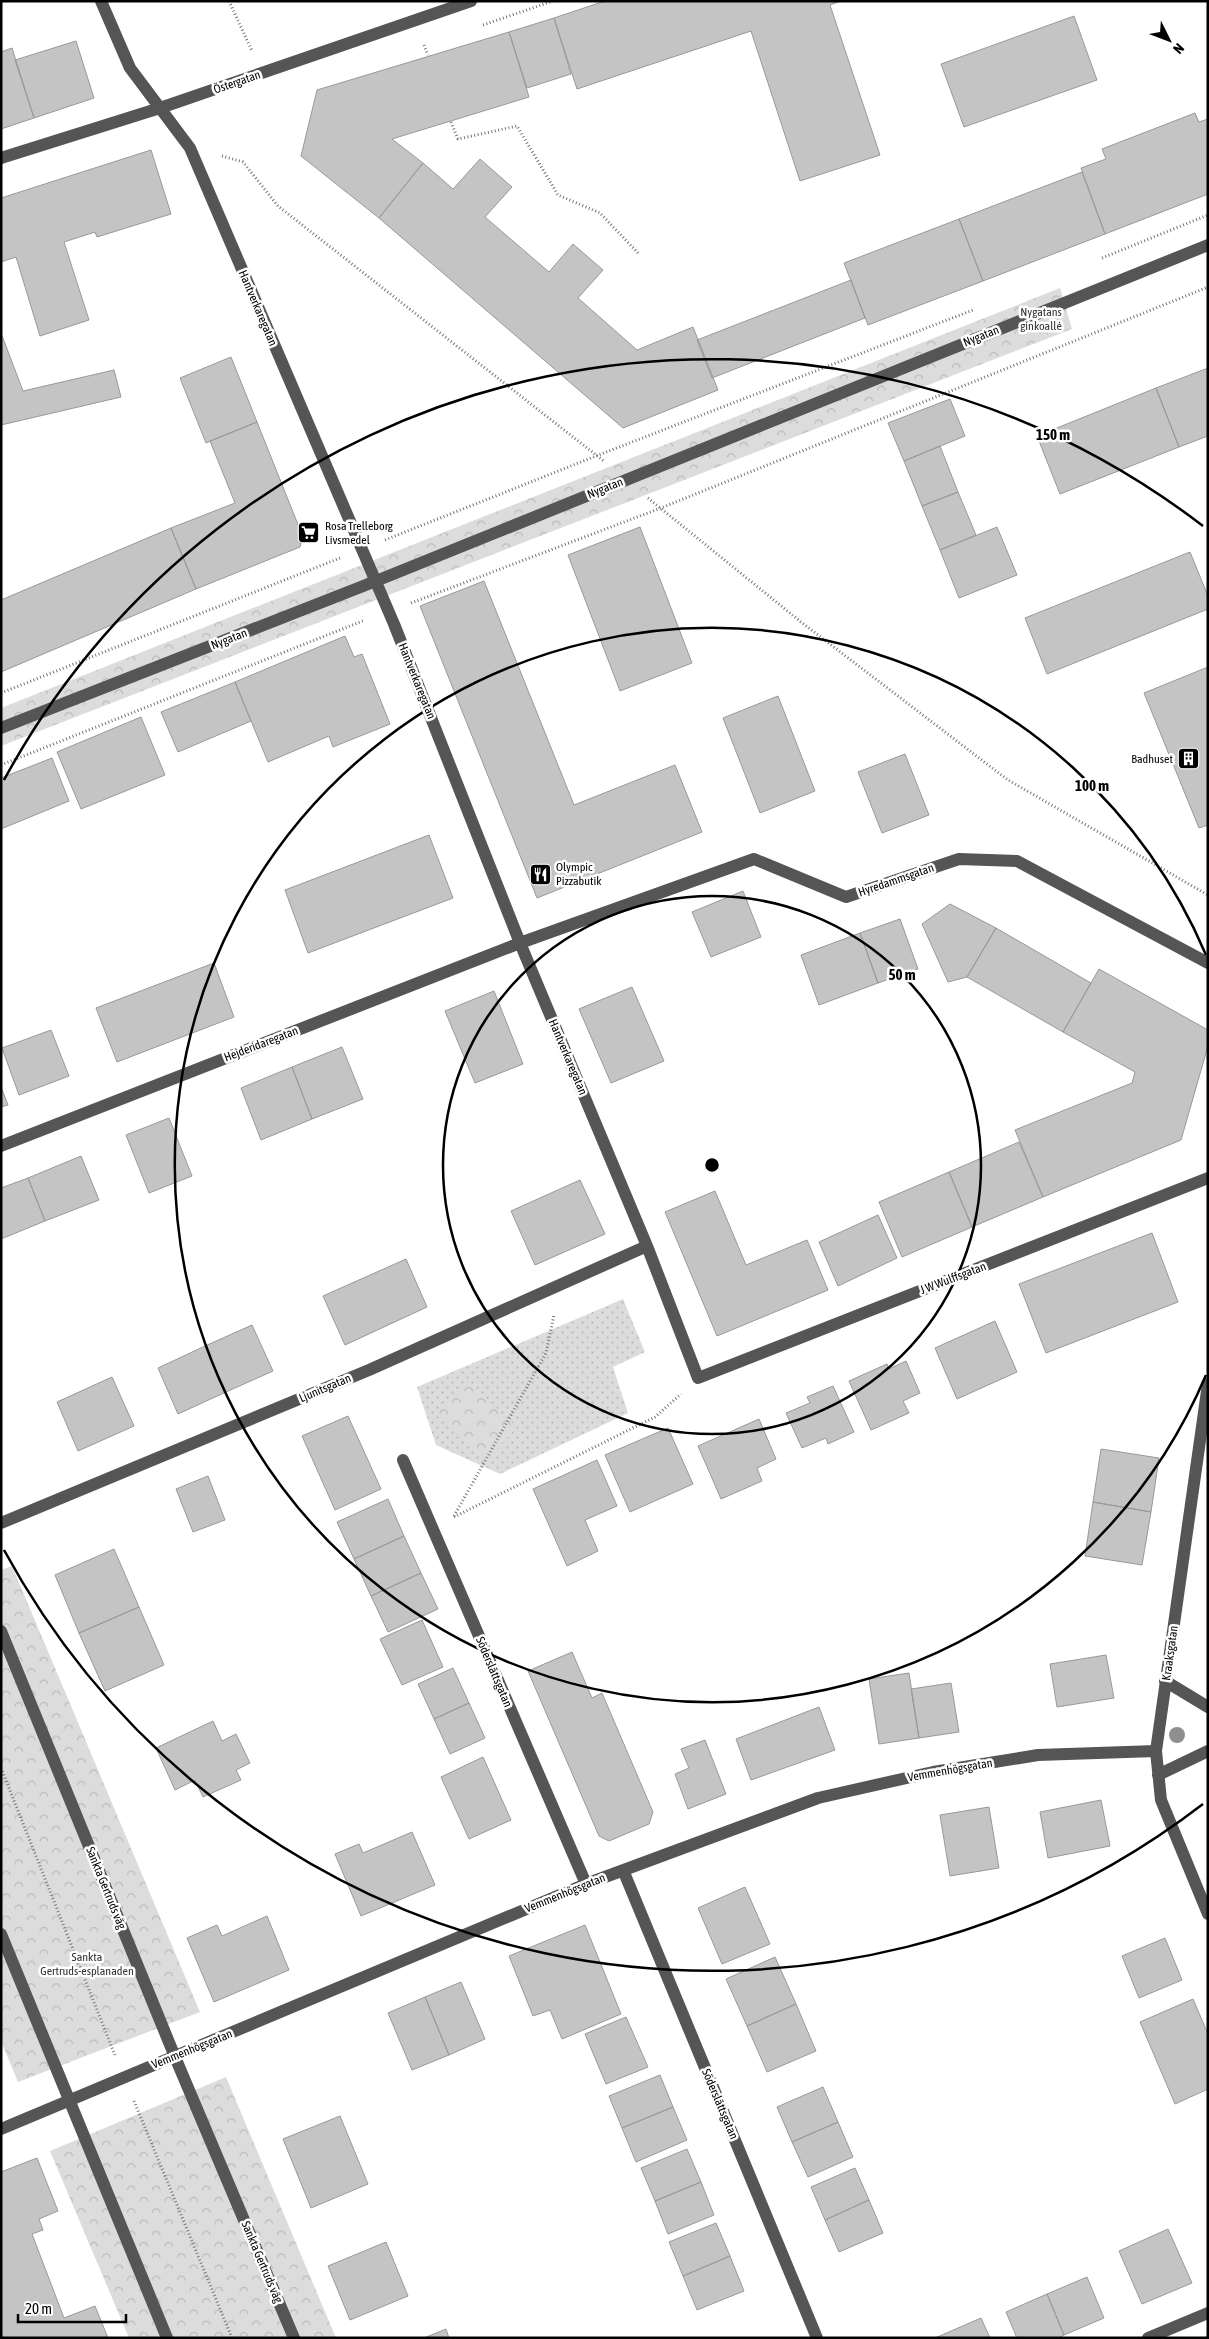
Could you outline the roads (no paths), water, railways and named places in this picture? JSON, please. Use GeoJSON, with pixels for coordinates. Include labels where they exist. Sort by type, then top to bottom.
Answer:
{"type":"FeatureCollection","features":[{"type":"Feature","properties":{"kind":"street","name":"Hantverkaregatan"},"geometry":{"type":"LineString","coordinates":[[100,1],[130,68],[190,148],[389,611],[520,943],[647,1246],[698,1378]]}},
{"type":"Feature","properties":{"kind":"street","name":"Östergatan"},"geometry":{"type":"LineString","coordinates":[[1,158],[160,108],[471,1]]}},
{"type":"Feature","properties":{"kind":"street","name":"Nygatan"},"geometry":{"type":"LineString","coordinates":[[1,728],[376,581],[1208,245]]}},
{"type":"Feature","properties":{"kind":"street","name":"Hyredammsgatan"},"geometry":{"type":"LineString","coordinates":[[520,943],[754,858],[846,897],[959,859],[978,859],[1017,861],[1208,963]]}},
{"type":"Feature","properties":{"kind":"street","name":"Hejderidaregatan"},"geometry":{"type":"LineString","coordinates":[[1,1146],[520,943]]}},
{"type":"Feature","properties":{"kind":"street","name":"J W Wulffsgatan"},"geometry":{"type":"LineString","coordinates":[[698,1378],[1208,1178]]}},
{"type":"Feature","properties":{"kind":"street","name":"Ljunitsgatan"},"geometry":{"type":"LineString","coordinates":[[1,1523],[369,1370],[647,1246]]}},
{"type":"Feature","properties":{"kind":"street","name":"Kraaksgatan"},"geometry":{"type":"LineString","coordinates":[[1208,1384],[1156,1751],[1161,1800],[1208,1914]]}},
{"type":"Feature","properties":{"kind":"street","name":"Söderslättsgatan"},"geometry":{"type":"LineString","coordinates":[[403,1460],[586,1884]]}},
{"type":"Feature","properties":{"kind":"street","name":"Sankta Gertruds väg"},"geometry":{"type":"LineString","coordinates":[[1,1631],[175,2057],[294,2338]]}},
{"type":"Feature","properties":{"kind":"street"},"geometry":{"type":"LineString","coordinates":[[1166,1681],[1208,1707]]}},
{"type":"Feature","properties":{"kind":"street","name":"Vemmenhögsgatan"},"geometry":{"type":"LineString","coordinates":[[1,2129],[586,1884],[818,1798],[933,1772],[1038,1755],[1156,1751]]}},
{"type":"Feature","properties":{"kind":"street"},"geometry":{"type":"LineString","coordinates":[[1158,1775],[1208,1751]]}},
{"type":"Feature","properties":{"kind":"street","name":"Söderslättsgatan"},"geometry":{"type":"LineString","coordinates":[[622,1870],[817,2338]]}},
{"type":"Feature","properties":{"kind":"street"},"geometry":{"type":"LineString","coordinates":[[1,1934],[167,2338]]}},
{"type":"Feature","properties":{"kind":"street"},"geometry":{"type":"LineString","coordinates":[[1148,2338],[1208,2313]]}},
{"type":"Feature","properties":{"kind":"place","name":"Rosa Trelleborg Livsmedel"},"geometry":{"type":"Point","coordinates":[309,533]}},
{"type":"Feature","properties":{"kind":"place","name":"Badhuset"},"geometry":{"type":"Point","coordinates":[1189,759]}},
{"type":"Feature","properties":{"kind":"place","name":"Olympic Pizzabutik"},"geometry":{"type":"Point","coordinates":[540,874]}},
{"type":"Feature","properties":{"kind":"park label","name":"Nygatans ginkoallé"},"geometry":{"type":"Point","coordinates":[1041,319]}},
{"type":"Feature","properties":{"kind":"park label","name":"Sankta Gertruds-esplanaden"},"geometry":{"type":"Point","coordinates":[87,1964]}}]}
